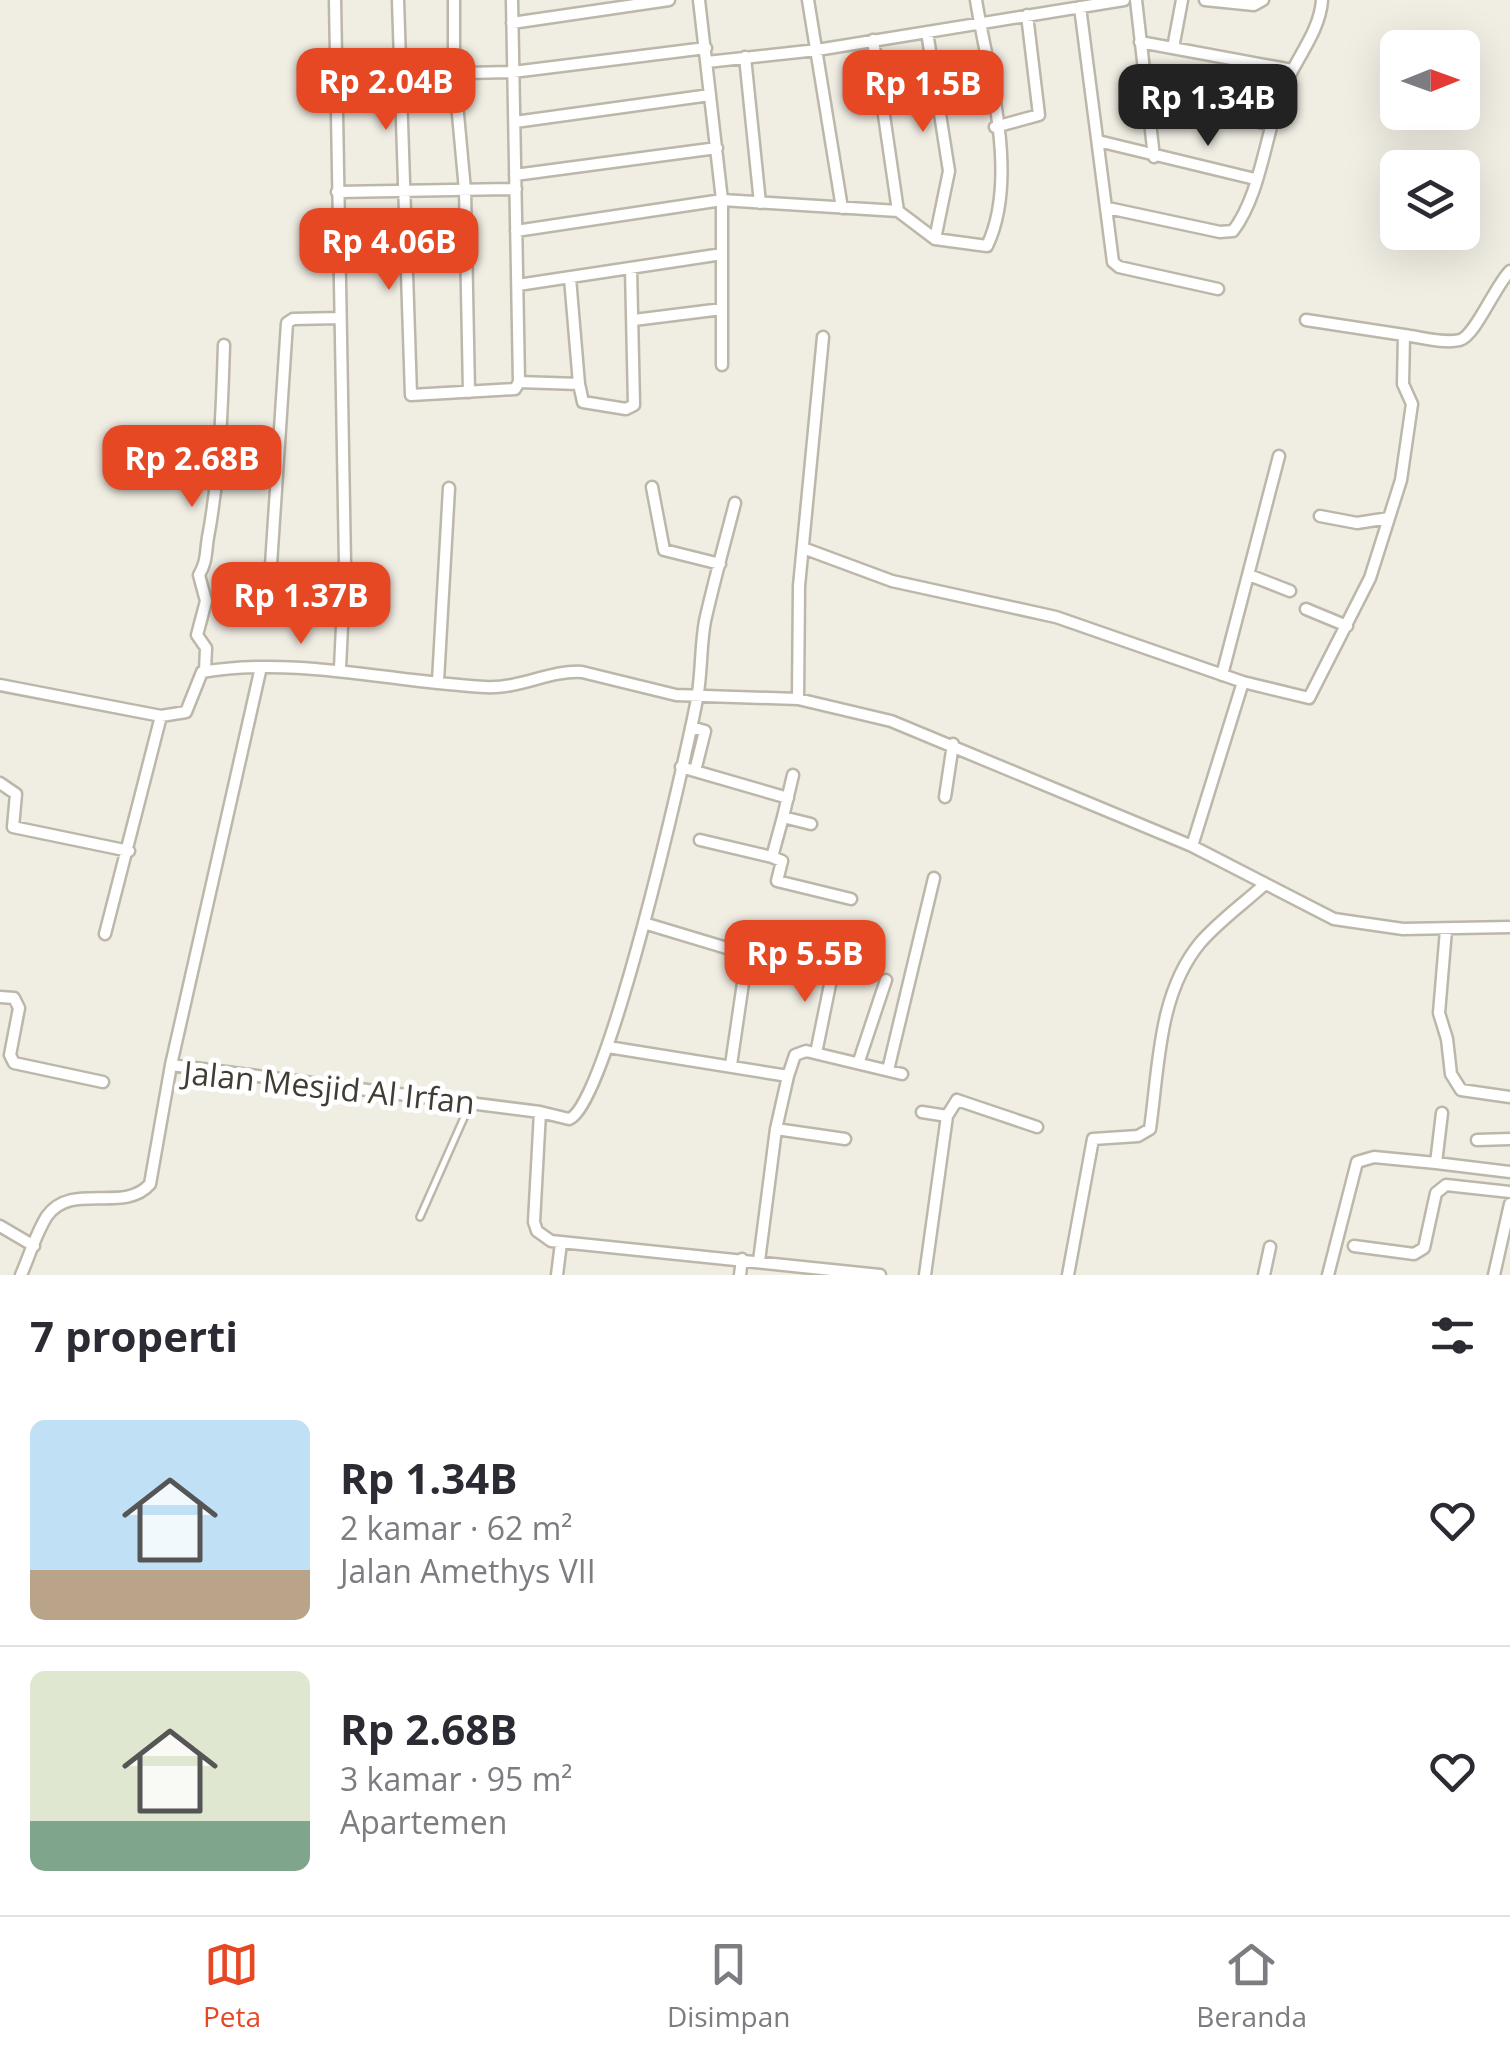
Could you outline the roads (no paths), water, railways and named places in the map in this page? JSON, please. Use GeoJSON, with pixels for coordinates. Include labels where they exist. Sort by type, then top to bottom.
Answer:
{"type":"FeatureCollection","features":[{"type":"Feature","properties":{"kind":"street"},"geometry":{"type":"LineString","coordinates":[[335,0],[346,564],[340,668]]}},
{"type":"Feature","properties":{"kind":"street"},"geometry":{"type":"LineString","coordinates":[[398,0],[404,75],[411,395],[515,389],[518,382],[512,0]]}},
{"type":"Feature","properties":{"kind":"street"},"geometry":{"type":"LineString","coordinates":[[454,0],[454,71],[466,190],[469,392]]}},
{"type":"Feature","properties":{"kind":"street"},"geometry":{"type":"LineString","coordinates":[[512,23],[670,0]]}},
{"type":"Feature","properties":{"kind":"street"},"geometry":{"type":"LineString","coordinates":[[699,0],[722,200],[722,365]]}},
{"type":"Feature","properties":{"kind":"street"},"geometry":{"type":"LineString","coordinates":[[808,0],[842,208]]}},
{"type":"Feature","properties":{"kind":"street"},"geometry":{"type":"LineString","coordinates":[[516,231],[722,200],[898,212],[935,239],[982,248],[989,243],[1002,198],[976,0]]}},
{"type":"Feature","properties":{"kind":"street"},"geometry":{"type":"LineString","coordinates":[[707,62],[816,50],[1124,0]]}},
{"type":"Feature","properties":{"kind":"street"},"geometry":{"type":"LineString","coordinates":[[1136,0],[1154,157]]}},
{"type":"Feature","properties":{"kind":"street"},"geometry":{"type":"LineString","coordinates":[[1173,48],[1182,0]]}},
{"type":"Feature","properties":{"kind":"street"},"geometry":{"type":"LineString","coordinates":[[1205,0],[1254,6],[1263,0]]}},
{"type":"Feature","properties":{"kind":"street"},"geometry":{"type":"LineString","coordinates":[[1108,208],[1228,233],[1238,224],[1292,70],[1321,10],[1322,0]]}},
{"type":"Feature","properties":{"kind":"street"},"geometry":{"type":"LineString","coordinates":[[1080,7],[1115,265],[1218,289]]}},
{"type":"Feature","properties":{"kind":"street"},"geometry":{"type":"LineString","coordinates":[[995,126],[1039,115],[1027,16]]}},
{"type":"Feature","properties":{"kind":"street"},"geometry":{"type":"LineString","coordinates":[[927,32],[949,171],[935,239]]}},
{"type":"Feature","properties":{"kind":"street"},"geometry":{"type":"LineString","coordinates":[[874,40],[898,212]]}},
{"type":"Feature","properties":{"kind":"street"},"geometry":{"type":"LineString","coordinates":[[1140,42],[1292,70]]}},
{"type":"Feature","properties":{"kind":"street"},"geometry":{"type":"LineString","coordinates":[[335,76],[514,72],[706,48]]}},
{"type":"Feature","properties":{"kind":"street"},"geometry":{"type":"LineString","coordinates":[[745,57],[760,203]]}},
{"type":"Feature","properties":{"kind":"street"},"geometry":{"type":"LineString","coordinates":[[515,122],[710,96]]}},
{"type":"Feature","properties":{"kind":"street"},"geometry":{"type":"LineString","coordinates":[[1147,96],[1272,125]]}},
{"type":"Feature","properties":{"kind":"street"},"geometry":{"type":"LineString","coordinates":[[1098,141],[1254,179]]}},
{"type":"Feature","properties":{"kind":"street"},"geometry":{"type":"LineString","coordinates":[[516,175],[717,148]]}},
{"type":"Feature","properties":{"kind":"street"},"geometry":{"type":"LineString","coordinates":[[338,192],[516,189]]}},
{"type":"Feature","properties":{"kind":"street"},"geometry":{"type":"LineString","coordinates":[[518,284],[722,254]]}},
{"type":"Feature","properties":{"kind":"street"},"geometry":{"type":"LineString","coordinates":[[570,278],[582,402],[632,408],[631,268]]}},
{"type":"Feature","properties":{"kind":"street"},"geometry":{"type":"LineString","coordinates":[[1306,320],[1460,340],[1469,335],[1495,286],[1510,272]]}},
{"type":"Feature","properties":{"kind":"street"},"geometry":{"type":"LineString","coordinates":[[634,320],[722,309]]}},
{"type":"Feature","properties":{"kind":"street"},"geometry":{"type":"LineString","coordinates":[[271,566],[287,323],[293,319],[340,318]]}},
{"type":"Feature","properties":{"kind":"street"},"geometry":{"type":"LineString","coordinates":[[803,548],[892,582],[1056,617],[1243,682],[1309,698],[1378,558],[1401,480],[1412,404],[1403,384],[1404,335]]}},
{"type":"Feature","properties":{"kind":"street"},"geometry":{"type":"LineString","coordinates":[[798,700],[803,548],[823,337]]}},
{"type":"Feature","properties":{"kind":"street"},"geometry":{"type":"LineString","coordinates":[[0,685],[161,716],[186,712],[205,671],[206,648],[196,635],[206,601],[199,573],[208,560],[222,458],[224,345]]}},
{"type":"Feature","properties":{"kind":"street"},"geometry":{"type":"LineString","coordinates":[[518,382],[579,384]]}},
{"type":"Feature","properties":{"kind":"street"},"geometry":{"type":"LineString","coordinates":[[1222,674],[1279,456]]}},
{"type":"Feature","properties":{"kind":"street"},"geometry":{"type":"LineString","coordinates":[[652,487],[664,550],[720,564]]}},
{"type":"Feature","properties":{"kind":"street"},"geometry":{"type":"LineString","coordinates":[[438,680],[449,488]]}},
{"type":"Feature","properties":{"kind":"street","name":"Jalan Mesjid Al Irfan"},"geometry":{"type":"LineString","coordinates":[[21,1275],[48,1216],[59,1206],[74,1199],[130,1197],[150,1184],[171,1065],[471,1102],[569,1119],[578,1116],[608,1047],[647,924],[698,698],[704,626],[734,503]]}},
{"type":"Feature","properties":{"kind":"street"},"geometry":{"type":"LineString","coordinates":[[1320,516],[1357,523],[1388,518]]}},
{"type":"Feature","properties":{"kind":"street"},"geometry":{"type":"LineString","coordinates":[[1249,575],[1290,591]]}},
{"type":"Feature","properties":{"kind":"street"},"geometry":{"type":"LineString","coordinates":[[1306,609],[1346,626]]}},
{"type":"Feature","properties":{"kind":"street"},"geometry":{"type":"LineString","coordinates":[[171,1065],[261,667]]}},
{"type":"Feature","properties":{"kind":"street"},"geometry":{"type":"LineString","coordinates":[[205,671],[340,668],[516,687],[567,671],[698,698],[798,700],[866,712],[953,744],[1192,846],[1334,919],[1378,927],[1510,927]]}},
{"type":"Feature","properties":{"kind":"street"},"geometry":{"type":"LineString","coordinates":[[1192,846],[1243,682]]}},
{"type":"Feature","properties":{"kind":"street"},"geometry":{"type":"LineString","coordinates":[[105,934],[161,716]]}},
{"type":"Feature","properties":{"kind":"street"},"geometry":{"type":"LineString","coordinates":[[691,727],[705,732],[695,771]]}},
{"type":"Feature","properties":{"kind":"street"},"geometry":{"type":"LineString","coordinates":[[945,797],[953,744]]}},
{"type":"Feature","properties":{"kind":"street"},"geometry":{"type":"LineString","coordinates":[[681,767],[788,798]]}},
{"type":"Feature","properties":{"kind":"street"},"geometry":{"type":"LineString","coordinates":[[772,857],[793,775]]}},
{"type":"Feature","properties":{"kind":"street"},"geometry":{"type":"LineString","coordinates":[[0,783],[16,794],[13,827]]}},
{"type":"Feature","properties":{"kind":"street"},"geometry":{"type":"LineString","coordinates":[[782,816],[812,824]]}},
{"type":"Feature","properties":{"kind":"street"},"geometry":{"type":"LineString","coordinates":[[0,834],[13,827],[128,851]]}},
{"type":"Feature","properties":{"kind":"street"},"geometry":{"type":"LineString","coordinates":[[700,840],[782,860],[777,881],[851,899]]}},
{"type":"Feature","properties":{"kind":"street"},"geometry":{"type":"LineString","coordinates":[[888,1070],[934,878]]}},
{"type":"Feature","properties":{"kind":"street"},"geometry":{"type":"LineString","coordinates":[[1068,1275],[1094,1139],[1138,1136],[1150,1129],[1164,1020],[1177,981],[1204,939],[1264,885]]}},
{"type":"Feature","properties":{"kind":"street"},"geometry":{"type":"LineString","coordinates":[[647,924],[800,970]]}},
{"type":"Feature","properties":{"kind":"street"},"geometry":{"type":"LineString","coordinates":[[1446,930],[1439,1013],[1448,1039],[1450,1074],[1461,1090],[1510,1097]]}},
{"type":"Feature","properties":{"kind":"street"},"geometry":{"type":"LineString","coordinates":[[816,1052],[834,965]]}},
{"type":"Feature","properties":{"kind":"street"},"geometry":{"type":"LineString","coordinates":[[859,1062],[886,980]]}},
{"type":"Feature","properties":{"kind":"street"},"geometry":{"type":"LineString","coordinates":[[731,1065],[742,983]]}},
{"type":"Feature","properties":{"kind":"street"},"geometry":{"type":"LineString","coordinates":[[0,996],[14,998],[20,1008],[10,1055],[14,1062],[103,1082]]}},
{"type":"Feature","properties":{"kind":"street"},"geometry":{"type":"LineString","coordinates":[[608,1047],[788,1076]]}},
{"type":"Feature","properties":{"kind":"street"},"geometry":{"type":"LineString","coordinates":[[759,1261],[776,1129],[788,1076],[800,1051],[902,1074]]}},
{"type":"Feature","properties":{"kind":"street"},"geometry":{"type":"LineString","coordinates":[[925,1275],[947,1116],[956,1100],[1037,1127]]}},
{"type":"Feature","properties":{"kind":"street"},"geometry":{"type":"LineString","coordinates":[[540,1112],[534,1222],[544,1237],[562,1243],[880,1275]]}},
{"type":"Feature","properties":{"kind":"street"},"geometry":{"type":"LineString","coordinates":[[922,1112],[947,1116]]}},
{"type":"Feature","properties":{"kind":"street"},"geometry":{"type":"LineString","coordinates":[[1436,1163],[1442,1113]]}},
{"type":"Feature","properties":{"kind":"street"},"geometry":{"type":"LineString","coordinates":[[776,1129],[846,1139]]}},
{"type":"Feature","properties":{"kind":"street"},"geometry":{"type":"LineString","coordinates":[[1477,1140],[1510,1139]]}},
{"type":"Feature","properties":{"kind":"street"},"geometry":{"type":"LineString","coordinates":[[1328,1275],[1357,1162],[1374,1157],[1510,1172]]}},
{"type":"Feature","properties":{"kind":"street"},"geometry":{"type":"LineString","coordinates":[[1354,1246],[1414,1254],[1424,1248],[1436,1193],[1446,1185],[1510,1192]]}},
{"type":"Feature","properties":{"kind":"street"},"geometry":{"type":"LineString","coordinates":[[1494,1275],[1510,1204]]}},
{"type":"Feature","properties":{"kind":"street"},"geometry":{"type":"LineString","coordinates":[[0,1226],[34,1246]]}},
{"type":"Feature","properties":{"kind":"street"},"geometry":{"type":"LineString","coordinates":[[557,1275],[562,1243]]}},
{"type":"Feature","properties":{"kind":"street"},"geometry":{"type":"LineString","coordinates":[[1264,1275],[1270,1247]]}},
{"type":"Feature","properties":{"kind":"street"},"geometry":{"type":"LineString","coordinates":[[740,1275],[742,1260]]}},
{"type":"Feature","properties":{"kind":"lane"},"geometry":{"type":"LineString","coordinates":[[420,1218],[471,1102]]}}]}
